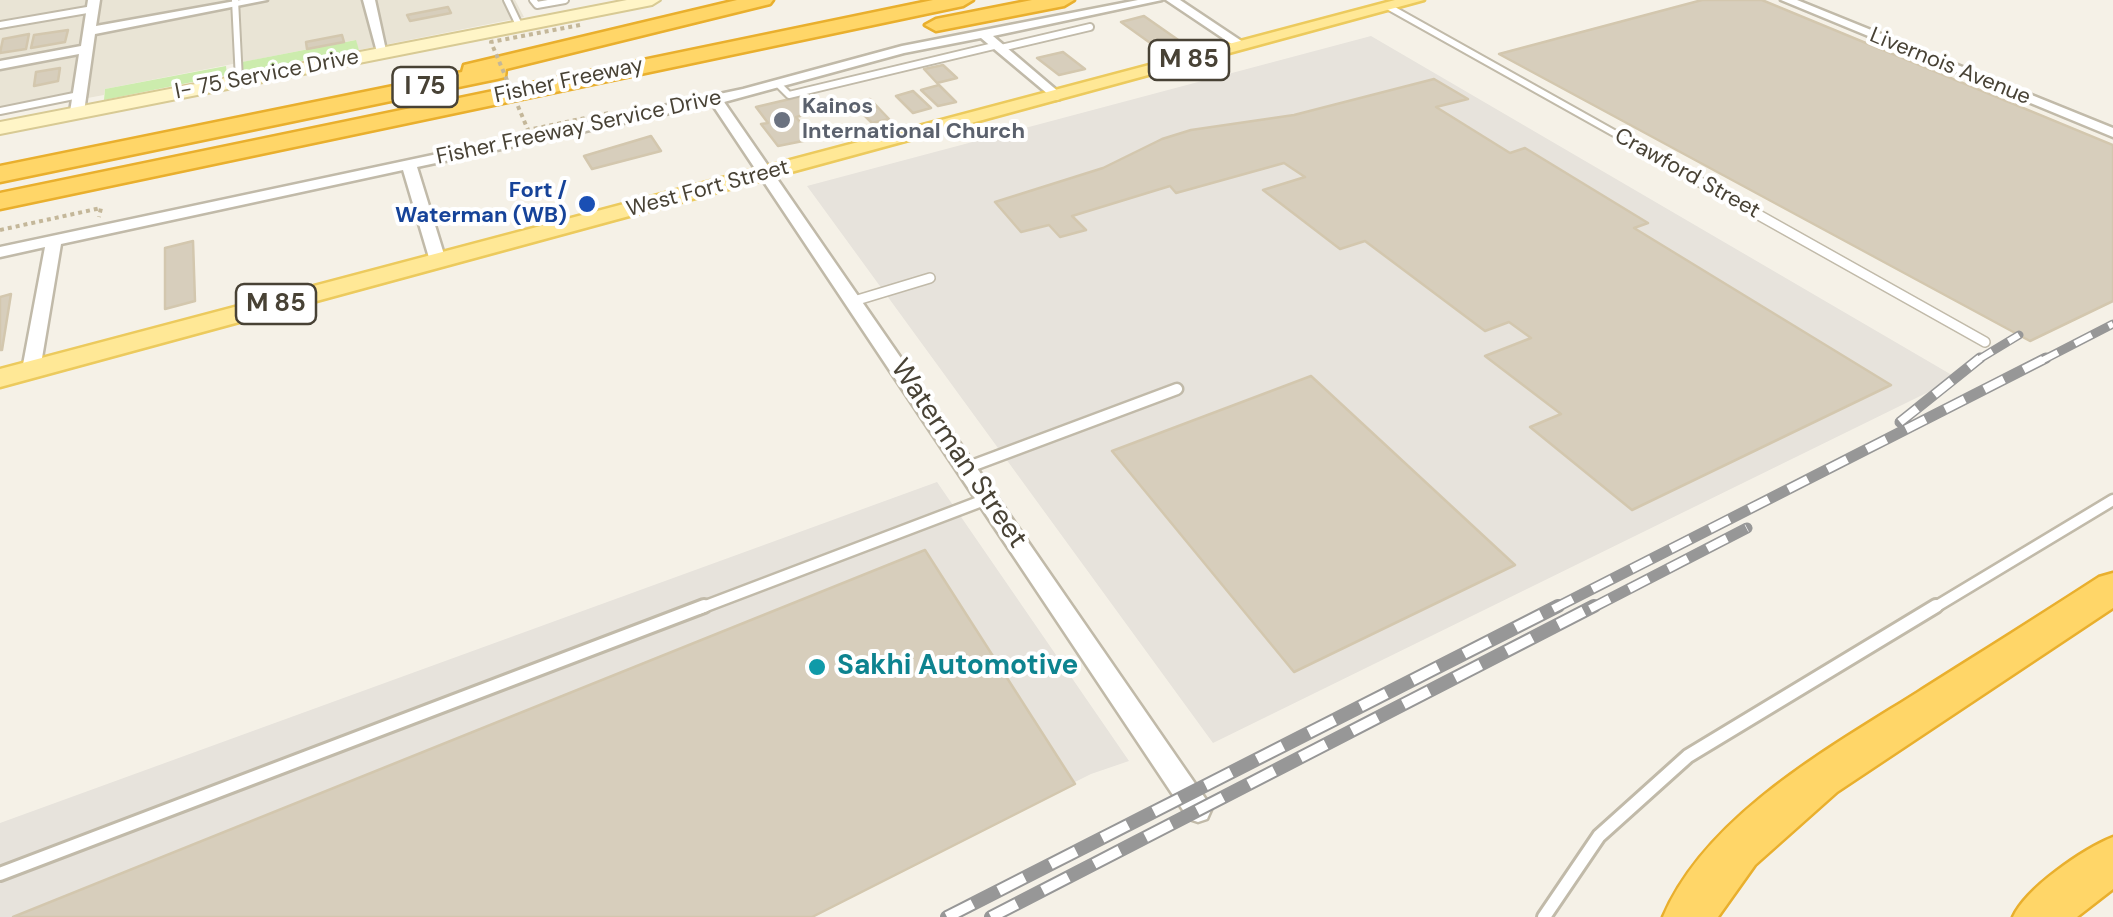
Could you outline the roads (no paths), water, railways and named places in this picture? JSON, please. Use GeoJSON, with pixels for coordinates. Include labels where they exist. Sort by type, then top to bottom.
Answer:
{"type":"FeatureCollection","features":[{"type":"Feature","properties":{"kind":"highway"},"geometry":{"type":"LineString","coordinates":[[246,123],[763,0]]}},
{"type":"Feature","properties":{"kind":"highway","name":"Fisher Freeway"},"geometry":{"type":"LineString","coordinates":[[0,174],[850,0]]}},
{"type":"Feature","properties":{"kind":"highway","name":"Fisher Freeway"},"geometry":{"type":"LineString","coordinates":[[0,201],[963,0]]}},
{"type":"Feature","properties":{"kind":"highway"},"geometry":{"type":"LineString","coordinates":[[261,147],[1064,0]]}},
{"type":"Feature","properties":{"kind":"highway"},"geometry":{"type":"LineString","coordinates":[[1688,917],[1738,849],[1821,778],[2113,588]]}},
{"type":"Feature","properties":{"kind":"highway"},"geometry":{"type":"LineString","coordinates":[[2038,917],[2113,860]]}},
{"type":"Feature","properties":{"kind":"main road","name":"I- 75 Service Drive"},"geometry":{"type":"LineString","coordinates":[[0,128],[78,104],[239,80],[648,0]]}},
{"type":"Feature","properties":{"kind":"main road","name":"West Fort Street"},"geometry":{"type":"LineString","coordinates":[[0,378],[1401,2]]}},
{"type":"Feature","properties":{"kind":"street"},"geometry":{"type":"LineString","coordinates":[[89,31],[261,0]]}},
{"type":"Feature","properties":{"kind":"street"},"geometry":{"type":"LineString","coordinates":[[369,0],[384,52]]}},
{"type":"Feature","properties":{"kind":"street","name":"Fisher Freeway Service Drive"},"geometry":{"type":"LineString","coordinates":[[0,252],[715,99],[983,33],[1156,0]]}},
{"type":"Feature","properties":{"kind":"street"},"geometry":{"type":"LineString","coordinates":[[1172,0],[1244,46]]}},
{"type":"Feature","properties":{"kind":"street","name":"Livernois Avenue"},"geometry":{"type":"LineString","coordinates":[[1787,0],[2113,133]]}},
{"type":"Feature","properties":{"kind":"street"},"geometry":{"type":"LineString","coordinates":[[78,104],[93,4]]}},
{"type":"Feature","properties":{"kind":"street"},"geometry":{"type":"LineString","coordinates":[[983,33],[1055,96]]}},
{"type":"Feature","properties":{"kind":"street"},"geometry":{"type":"LineString","coordinates":[[0,65],[86,49]]}},
{"type":"Feature","properties":{"kind":"street","name":"Waterman Street"},"geometry":{"type":"LineString","coordinates":[[715,99],[1198,810]]}},
{"type":"Feature","properties":{"kind":"street"},"geometry":{"type":"LineString","coordinates":[[409,164],[438,261]]}},
{"type":"Feature","properties":{"kind":"street"},"geometry":{"type":"LineString","coordinates":[[30,370],[54,240]]}},
{"type":"Feature","properties":{"kind":"lane"},"geometry":{"type":"LineString","coordinates":[[508,0],[519,26]]}},
{"type":"Feature","properties":{"kind":"lane"},"geometry":{"type":"LineString","coordinates":[[532,0],[537,5],[564,0]]}},
{"type":"Feature","properties":{"kind":"lane"},"geometry":{"type":"LineString","coordinates":[[236,2],[239,80]]}},
{"type":"Feature","properties":{"kind":"lane","name":"Crawford Street"},"geometry":{"type":"LineString","coordinates":[[1401,2],[1985,342]]}},
{"type":"Feature","properties":{"kind":"lane"},"geometry":{"type":"LineString","coordinates":[[0,24],[93,4]]}},
{"type":"Feature","properties":{"kind":"lane"},"geometry":{"type":"LineString","coordinates":[[778,84],[789,95],[1090,27]]}},
{"type":"Feature","properties":{"kind":"lane"},"geometry":{"type":"LineString","coordinates":[[0,110],[78,104]]}},
{"type":"Feature","properties":{"kind":"lane"},"geometry":{"type":"LineString","coordinates":[[854,301],[930,278]]}},
{"type":"Feature","properties":{"kind":"lane"},"geometry":{"type":"LineString","coordinates":[[966,468],[1178,389]]}},
{"type":"Feature","properties":{"kind":"lane"},"geometry":{"type":"LineString","coordinates":[[0,874],[988,499]]}},
{"type":"Feature","properties":{"kind":"lane"},"geometry":{"type":"LineString","coordinates":[[1544,917],[1598,836],[1688,756],[2113,500]]}},
{"type":"Feature","properties":{"kind":"railway"},"geometry":{"type":"LineString","coordinates":[[2041,361],[2113,324]]}},
{"type":"Feature","properties":{"kind":"railway"},"geometry":{"type":"LineString","coordinates":[[1977,360],[2019,335]]}},
{"type":"Feature","properties":{"kind":"railway"},"geometry":{"type":"LineString","coordinates":[[1553,609],[2046,358]]}},
{"type":"Feature","properties":{"kind":"railway"},"geometry":{"type":"LineString","coordinates":[[1900,422],[1977,360]]}},
{"type":"Feature","properties":{"kind":"railway"},"geometry":{"type":"LineString","coordinates":[[1590,609],[1747,528]]}},
{"type":"Feature","properties":{"kind":"railway"},"geometry":{"type":"LineString","coordinates":[[947,917],[1558,606]]}},
{"type":"Feature","properties":{"kind":"railway"},"geometry":{"type":"LineString","coordinates":[[991,917],[1594,606]]}},
{"type":"Feature","properties":{"kind":"place","name":"Kainos International Church"},"geometry":{"type":"Point","coordinates":[782,120]}},
{"type":"Feature","properties":{"kind":"place","name":"Fort / Waterman (WB)"},"geometry":{"type":"Point","coordinates":[587,204]}},
{"type":"Feature","properties":{"kind":"place","name":"Sakhi Automotive"},"geometry":{"type":"Point","coordinates":[817,667]}}]}
